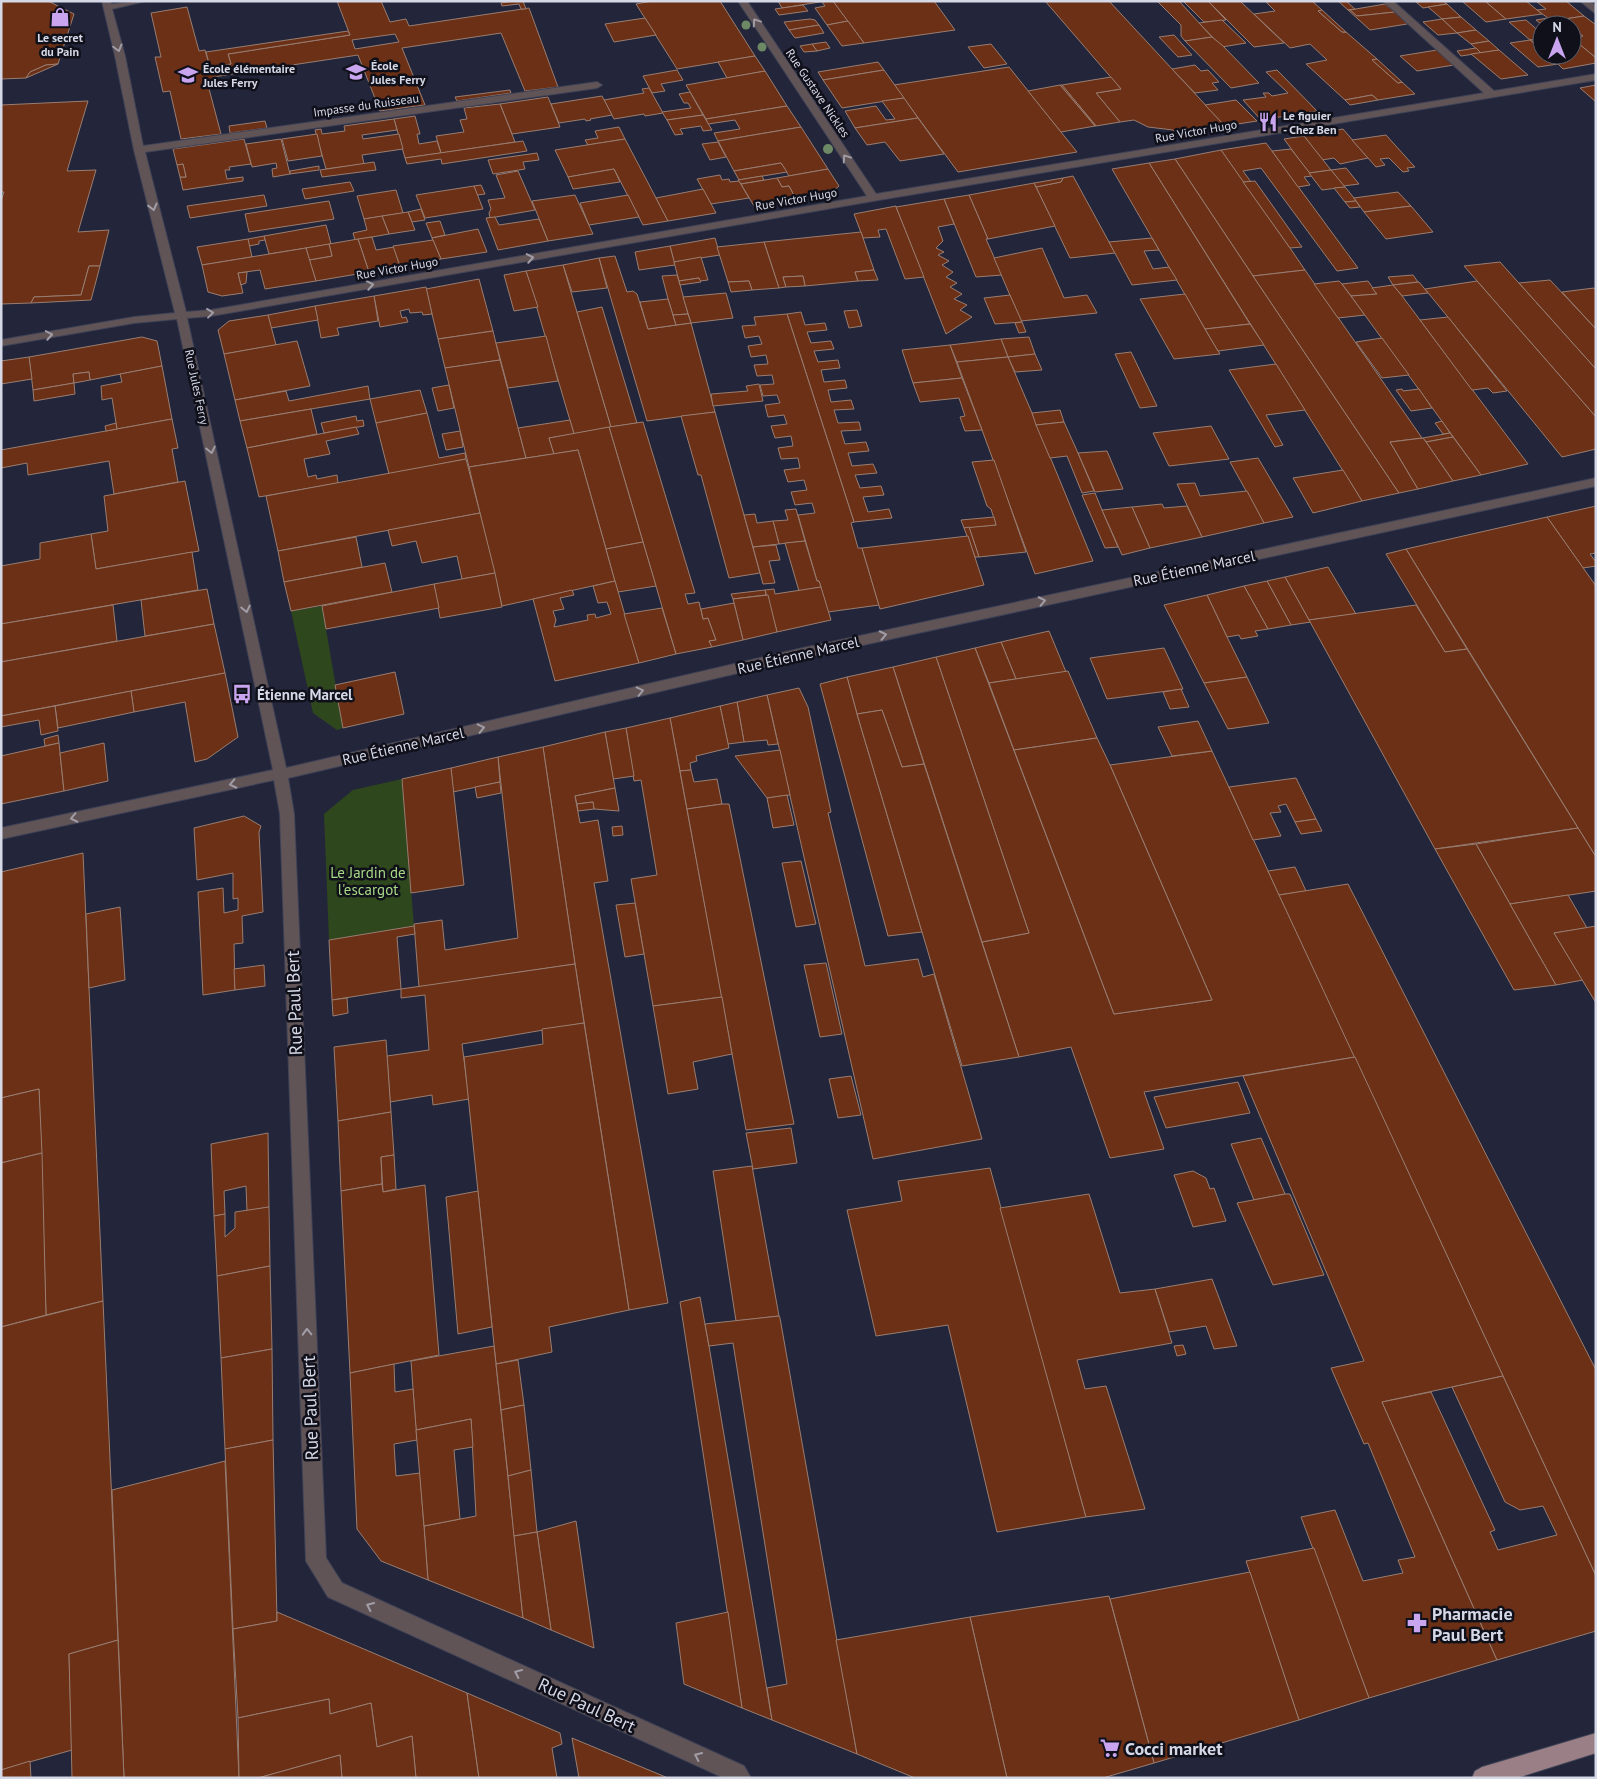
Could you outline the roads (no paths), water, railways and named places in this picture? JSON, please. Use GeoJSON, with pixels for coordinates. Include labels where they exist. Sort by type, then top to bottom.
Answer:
{"type":"FeatureCollection","features":[{"type":"Feature","properties":{"kind":"main road"},"geometry":{"type":"LineString","coordinates":[[1482,1778],[1596,1743]]}},
{"type":"Feature","properties":{"kind":"street"},"geometry":{"type":"LineString","coordinates":[[106,4],[142,1]]}},
{"type":"Feature","properties":{"kind":"street","name":"Rue Gustave Nickles"},"geometry":{"type":"LineString","coordinates":[[742,1],[873,198]]}},
{"type":"Feature","properties":{"kind":"street"},"geometry":{"type":"LineString","coordinates":[[1387,1],[1491,94]]}},
{"type":"Feature","properties":{"kind":"street"},"geometry":{"type":"LineString","coordinates":[[1584,1],[1596,11]]}},
{"type":"Feature","properties":{"kind":"street","name":"Rue Jules Ferry"},"geometry":{"type":"LineString","coordinates":[[106,4],[120,56],[138,150],[180,316],[274,739],[280,774]]}},
{"type":"Feature","properties":{"kind":"street","name":"Rue Victor Hugo"},"geometry":{"type":"LineString","coordinates":[[1,343],[134,320],[231,309],[873,198],[1596,77]]}},
{"type":"Feature","properties":{"kind":"street","name":"Impasse du Ruisseau"},"geometry":{"type":"LineString","coordinates":[[138,150],[597,85]]}},
{"type":"Feature","properties":{"kind":"street","name":"Rue Étienne Marcel"},"geometry":{"type":"LineString","coordinates":[[1,834],[280,774],[803,653],[1596,482]]}},
{"type":"Feature","properties":{"kind":"street","name":"Rue Paul Bert"},"geometry":{"type":"LineString","coordinates":[[280,774],[287,824],[316,1562],[335,1590],[737,1774],[741,1778]]}},
{"type":"Feature","properties":{"kind":"place","name":"Le secret du Pain"},"geometry":{"type":"Point","coordinates":[60,17]}},
{"type":"Feature","properties":{"kind":"place","name":"École Jules Ferry"},"geometry":{"type":"Point","coordinates":[356,72]}},
{"type":"Feature","properties":{"kind":"place","name":"École élémentaire Jules Ferry"},"geometry":{"type":"Point","coordinates":[188,75]}},
{"type":"Feature","properties":{"kind":"place","name":"Le figuier - Chez Ben"},"geometry":{"type":"Point","coordinates":[1268,122]}},
{"type":"Feature","properties":{"kind":"place","name":"Étienne Marcel"},"geometry":{"type":"Point","coordinates":[242,694]}},
{"type":"Feature","properties":{"kind":"place","name":"Pharmacie Paul Bert"},"geometry":{"type":"Point","coordinates":[1417,1623]}},
{"type":"Feature","properties":{"kind":"place","name":"Cocci market"},"geometry":{"type":"Point","coordinates":[1110,1748]}},
{"type":"Feature","properties":{"kind":"park label","name":"Le Jardin de l'escargot"},"geometry":{"type":"Point","coordinates":[368,880]}}]}
